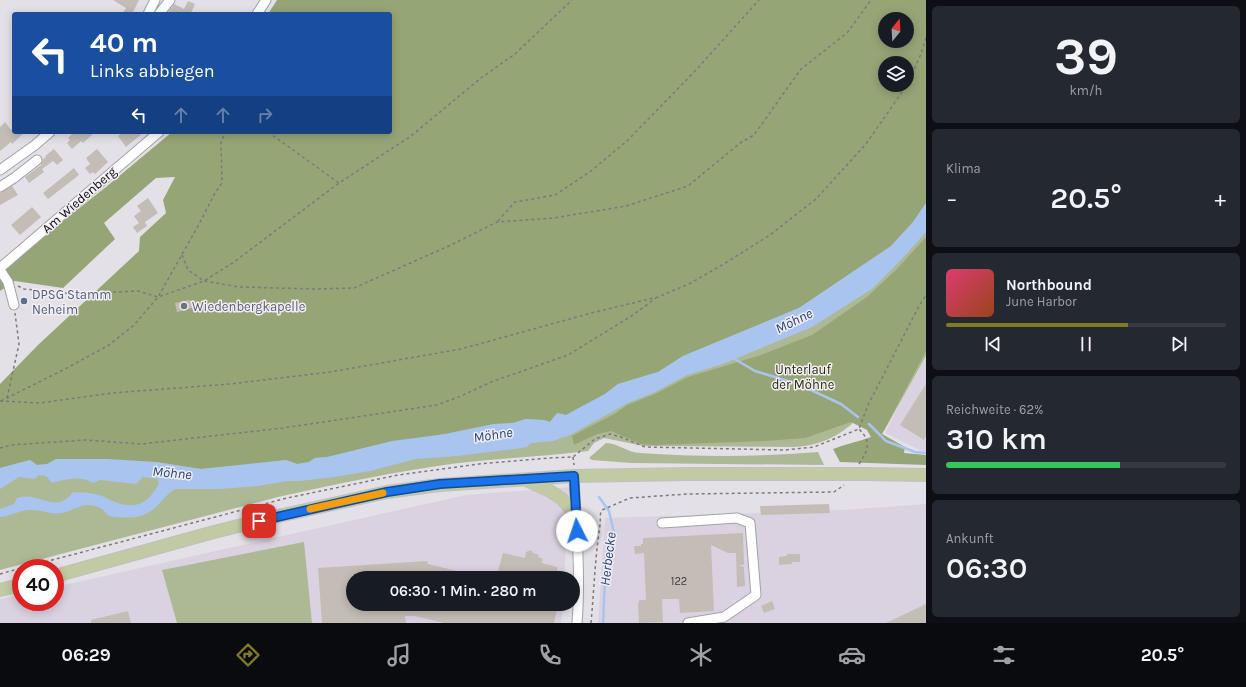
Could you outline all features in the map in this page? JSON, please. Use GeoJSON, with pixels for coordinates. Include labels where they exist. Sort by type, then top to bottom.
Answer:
{"type":"FeatureCollection","features":[{"type":"Feature","properties":{"kind":"main road"},"geometry":{"type":"LineString","coordinates":[[64,574],[274,517],[387,492],[440,484],[574,476],[688,474],[842,479],[861,470],[926,475]]}},
{"type":"Feature","properties":{"kind":"main road"},"geometry":{"type":"LineString","coordinates":[[525,479],[550,491],[562,499],[576,515]]}},
{"type":"Feature","properties":{"kind":"main road"},"geometry":{"type":"LineString","coordinates":[[0,590],[12,587]]}},
{"type":"Feature","properties":{"kind":"street"},"geometry":{"type":"LineString","coordinates":[[149,12],[156,0]]}},
{"type":"Feature","properties":{"kind":"street"},"geometry":{"type":"LineString","coordinates":[[161,12],[170,0]]}},
{"type":"Feature","properties":{"kind":"street"},"geometry":{"type":"LineString","coordinates":[[259,12],[266,0]]}},
{"type":"Feature","properties":{"kind":"street"},"geometry":{"type":"LineString","coordinates":[[0,170],[48,134]]}},
{"type":"Feature","properties":{"kind":"street","name":"Am Wiedenberg"},"geometry":{"type":"LineString","coordinates":[[0,269],[157,134]]}},
{"type":"Feature","properties":{"kind":"street"},"geometry":{"type":"LineString","coordinates":[[0,187],[38,160]]}},
{"type":"Feature","properties":{"kind":"street"},"geometry":{"type":"LineString","coordinates":[[0,269],[8,282],[14,306]]}},
{"type":"Feature","properties":{"kind":"street"},"geometry":{"type":"LineString","coordinates":[[574,476],[579,550],[580,596],[578,623]]}},
{"type":"Feature","properties":{"kind":"street"},"geometry":{"type":"LineString","coordinates":[[662,523],[737,518],[750,523],[756,594],[724,617],[688,623]]}},
{"type":"Feature","properties":{"kind":"path"},"geometry":{"type":"LineString","coordinates":[[8,282],[24,289],[74,294],[138,291],[158,297],[204,281],[234,262],[339,183],[411,136],[481,78],[515,54],[572,0]]}},
{"type":"Feature","properties":{"kind":"path"},"geometry":{"type":"LineString","coordinates":[[182,255],[188,270],[204,281],[239,287],[315,289],[354,288],[451,245],[497,222],[515,202],[555,195],[591,171],[628,140],[695,71],[759,0]]}},
{"type":"Feature","properties":{"kind":"path"},"geometry":{"type":"LineString","coordinates":[[497,222],[554,218],[626,206],[688,186],[740,143],[754,135],[801,69],[846,33],[872,0]]}},
{"type":"Feature","properties":{"kind":"path"},"geometry":{"type":"LineString","coordinates":[[914,70],[926,38]]}},
{"type":"Feature","properties":{"kind":"path"},"geometry":{"type":"LineString","coordinates":[[0,401],[40,403],[112,393],[230,384],[330,372],[461,349],[658,296],[691,282],[733,258],[770,235],[816,199],[866,144],[902,92]]}},
{"type":"Feature","properties":{"kind":"path"},"geometry":{"type":"LineString","coordinates":[[0,401],[65,369],[109,345],[134,325],[158,297],[215,193],[222,183],[220,141],[225,134]]}},
{"type":"Feature","properties":{"kind":"path"},"geometry":{"type":"LineString","coordinates":[[271,134],[339,183]]}},
{"type":"Feature","properties":{"kind":"path"},"geometry":{"type":"LineString","coordinates":[[573,457],[595,439],[610,434],[645,447],[785,450],[814,447],[859,429],[868,405],[926,295]]}},
{"type":"Feature","properties":{"kind":"path"},"geometry":{"type":"LineString","coordinates":[[0,448],[11,445],[86,440],[141,444],[283,428],[437,405],[461,396],[490,382],[568,355],[633,315],[658,296]]}},
{"type":"Feature","properties":{"kind":"path"},"geometry":{"type":"LineString","coordinates":[[7,398],[19,344],[14,306]]}},
{"type":"Feature","properties":{"kind":"path"},"geometry":{"type":"LineString","coordinates":[[859,429],[868,440],[868,447],[861,470]]}},
{"type":"Feature","properties":{"kind":"path"},"geometry":{"type":"LineString","coordinates":[[591,623],[596,556],[601,524],[600,516],[602,510],[630,498],[687,494],[834,492],[842,479]]}},
{"type":"Feature","properties":{"kind":"path"},"geometry":{"type":"LineString","coordinates":[[0,574],[12,571]]}},
{"type":"Feature","properties":{"kind":"shaded area"},"geometry":{"type":"Polygon","coordinates":[[[926,357],[926,452],[885,433],[904,395],[926,357]]]}},
{"type":"Feature","properties":{"kind":"shaded area"},"geometry":{"type":"Polygon","coordinates":[[[570,487],[564,571],[346,571],[346,611],[562,611],[561,623],[0,623],[0,599],[12,597],[12,611],[64,611],[64,585],[466,495],[570,487]]]}},
{"type":"Feature","properties":{"kind":"shaded area"},"geometry":{"type":"Polygon","coordinates":[[[926,504],[926,623],[598,623],[605,518],[843,510],[926,504]]]}},
{"type":"Feature","properties":{"kind":"green space"},"geometry":{"type":"Polygon","coordinates":[[[277,0],[926,0],[926,203],[913,222],[891,246],[799,308],[683,356],[658,372],[618,384],[605,394],[566,415],[557,413],[550,422],[544,420],[526,419],[513,423],[494,424],[327,457],[315,458],[309,462],[297,464],[286,460],[201,469],[156,462],[57,459],[47,464],[37,465],[30,460],[0,468],[0,384],[38,345],[139,251],[140,237],[166,213],[163,200],[175,177],[156,178],[104,223],[115,239],[63,288],[15,281],[0,291],[0,271],[106,187],[170,134],[392,134],[392,12],[269,12],[277,0]]]}},
{"type":"Feature","properties":{"kind":"green space","name":"Unterlauf der Möhne"},"geometry":{"type":"Polygon","coordinates":[[[926,173],[926,356],[884,431],[870,423],[856,420],[843,431],[828,440],[811,445],[794,447],[644,446],[604,438],[594,443],[588,451],[485,460],[429,467],[300,492],[42,559],[12,559],[12,567],[0,570],[0,453],[926,173]]]}},
{"type":"Feature","properties":{"kind":"green space","name":"Unterlauf der Möhne"},"geometry":{"type":"Polygon","coordinates":[[[926,237],[926,351],[882,434],[905,447],[904,453],[926,455],[926,465],[840,462],[833,449],[871,437],[867,430],[851,422],[805,438],[655,445],[641,444],[611,431],[597,434],[574,445],[572,436],[616,413],[627,405],[655,394],[688,377],[758,356],[812,335],[867,297],[897,269],[926,237]]]}},
{"type":"Feature","properties":{"kind":"green space"},"geometry":{"type":"Polygon","coordinates":[[[606,443],[610,443],[636,453],[751,456],[818,452],[824,465],[631,463],[592,460],[589,458],[606,443]]]}},
{"type":"Feature","properties":{"kind":"green space"},"geometry":{"type":"Polygon","coordinates":[[[304,542],[312,623],[177,623],[162,570],[304,542]]]}},
{"type":"Feature","properties":{"kind":"water","name":"Möhne"},"geometry":{"type":"Polygon","coordinates":[[[926,203],[926,232],[872,289],[812,327],[723,364],[687,375],[655,392],[628,403],[570,435],[553,441],[531,443],[527,447],[515,449],[416,459],[370,471],[334,477],[220,489],[175,489],[151,511],[137,517],[109,516],[104,510],[96,506],[88,505],[62,513],[29,510],[0,517],[0,509],[14,504],[17,498],[25,496],[47,501],[60,502],[66,499],[73,492],[92,493],[115,502],[136,505],[142,503],[151,496],[159,483],[157,479],[143,477],[136,484],[100,480],[93,483],[78,478],[52,483],[46,476],[39,475],[34,479],[19,477],[0,489],[0,468],[30,460],[37,465],[47,464],[56,459],[108,459],[156,462],[201,469],[286,460],[297,464],[309,462],[315,458],[327,457],[392,441],[446,434],[494,424],[513,423],[526,419],[544,420],[550,422],[557,413],[566,415],[605,394],[618,384],[658,372],[683,356],[799,308],[891,246],[913,222],[926,203]]]}},
{"type":"Feature","properties":{"kind":"building"},"geometry":{"type":"Polygon","coordinates":[[[113,0],[139,0],[133,12],[123,12],[126,8],[113,0]]]}},
{"type":"Feature","properties":{"kind":"building"},"geometry":{"type":"Polygon","coordinates":[[[188,1],[195,4],[191,12],[168,12],[174,4],[184,9],[188,1]]]}},
{"type":"Feature","properties":{"kind":"building"},"geometry":{"type":"Polygon","coordinates":[[[5,122],[11,130],[12,129],[12,134],[23,134],[12,144],[11,142],[0,151],[0,127],[5,122]]]}},
{"type":"Feature","properties":{"kind":"building"},"geometry":{"type":"Polygon","coordinates":[[[72,134],[93,134],[83,143],[81,141],[72,149],[67,143],[70,140],[68,138],[72,134]]]}},
{"type":"Feature","properties":{"kind":"building"},"geometry":{"type":"Polygon","coordinates":[[[120,134],[142,134],[126,147],[118,136],[120,134]]]}},
{"type":"Feature","properties":{"kind":"building"},"geometry":{"type":"Polygon","coordinates":[[[54,149],[63,160],[57,165],[53,161],[42,169],[44,172],[29,183],[25,177],[41,165],[43,159],[46,157],[45,156],[54,149]]]}},
{"type":"Feature","properties":{"kind":"building"},"geometry":{"type":"Polygon","coordinates":[[[97,149],[108,162],[95,174],[93,172],[90,174],[85,168],[90,164],[86,158],[97,149]]]}},
{"type":"Feature","properties":{"kind":"building"},"geometry":{"type":"Polygon","coordinates":[[[74,168],[79,175],[48,199],[43,193],[74,168]]]}},
{"type":"Feature","properties":{"kind":"building"},"geometry":{"type":"Polygon","coordinates":[[[12,186],[18,195],[0,205],[0,193],[12,186]]]}},
{"type":"Feature","properties":{"kind":"building"},"geometry":{"type":"Polygon","coordinates":[[[148,198],[158,213],[145,222],[147,226],[137,233],[133,227],[139,223],[134,216],[141,211],[137,206],[148,198]]]}},
{"type":"Feature","properties":{"kind":"building"},"geometry":{"type":"Polygon","coordinates":[[[32,207],[41,217],[20,235],[11,225],[32,207]]]}},
{"type":"Feature","properties":{"kind":"building","name":"Wiedenbergkapelle"},"geometry":{"type":"Polygon","coordinates":[[[189,300],[192,302],[192,308],[177,312],[175,303],[189,300]]]}},
{"type":"Feature","properties":{"kind":"building"},"geometry":{"type":"Polygon","coordinates":[[[926,384],[926,436],[924,440],[900,425],[926,384]]]}},
{"type":"Feature","properties":{"kind":"building"},"geometry":{"type":"Polygon","coordinates":[[[829,504],[830,513],[761,515],[760,506],[829,504]]]}},
{"type":"Feature","properties":{"kind":"building"},"geometry":{"type":"Polygon","coordinates":[[[743,533],[744,565],[738,565],[744,567],[745,586],[737,587],[736,553],[728,553],[711,545],[714,611],[680,613],[679,599],[662,599],[663,622],[639,623],[638,603],[639,600],[646,600],[644,553],[635,554],[634,546],[641,546],[641,544],[643,544],[643,538],[743,533]]]}},
{"type":"Feature","properties":{"kind":"building"},"geometry":{"type":"Polygon","coordinates":[[[531,550],[533,553],[539,555],[538,557],[543,559],[542,563],[557,567],[557,571],[498,571],[503,553],[525,558],[526,552],[531,550]]]}},
{"type":"Feature","properties":{"kind":"building"},"geometry":{"type":"Polygon","coordinates":[[[787,554],[800,554],[800,562],[779,565],[779,557],[787,556],[787,554]]]}},
{"type":"Feature","properties":{"kind":"building"},"geometry":{"type":"Polygon","coordinates":[[[427,561],[428,564],[457,571],[346,571],[346,611],[557,611],[554,623],[444,623],[415,616],[405,616],[406,623],[322,623],[318,568],[427,561]]]}},
{"type":"Feature","properties":{"kind":"building"},"geometry":{"type":"Polygon","coordinates":[[[772,601],[775,609],[764,613],[761,606],[772,601]]]}},
{"type":"Feature","properties":{"kind":"building"},"geometry":{"type":"Polygon","coordinates":[[[926,604],[926,623],[886,623],[926,604]]]}},
{"type":"Feature","properties":{"kind":"building"},"geometry":{"type":"Polygon","coordinates":[[[128,611],[131,623],[91,623],[91,620],[128,611]]]}},
{"type":"Feature","properties":{"kind":"waterway"},"geometry":{"type":"LineString","coordinates":[[733,358],[755,371],[798,384],[841,404],[858,417]]}},
{"type":"Feature","properties":{"kind":"waterway"},"geometry":{"type":"LineString","coordinates":[[869,424],[886,441],[915,452],[926,453]]}},
{"type":"Feature","properties":{"kind":"waterway","name":"Herbecke"},"geometry":{"type":"LineString","coordinates":[[599,497],[609,511],[614,533],[606,555],[603,623]]}},
{"type":"Feature","properties":{"kind":"slow traffic"},"geometry":{"type":"LineString","coordinates":[[310,509],[383,493]]}},
{"type":"Feature","properties":{"kind":"place","name":"DPSG Stamm Neheim"},"geometry":{"type":"Point","coordinates":[24,301]}},
{"type":"Feature","properties":{"kind":"place","name":"Wiedenbergkapelle"},"geometry":{"type":"Point","coordinates":[184,306]}},
{"type":"Feature","properties":{"kind":"route"},"geometry":{"type":"LineString","coordinates":[[259,521],[387,492],[440,484],[574,476],[577,531]]}}]}
